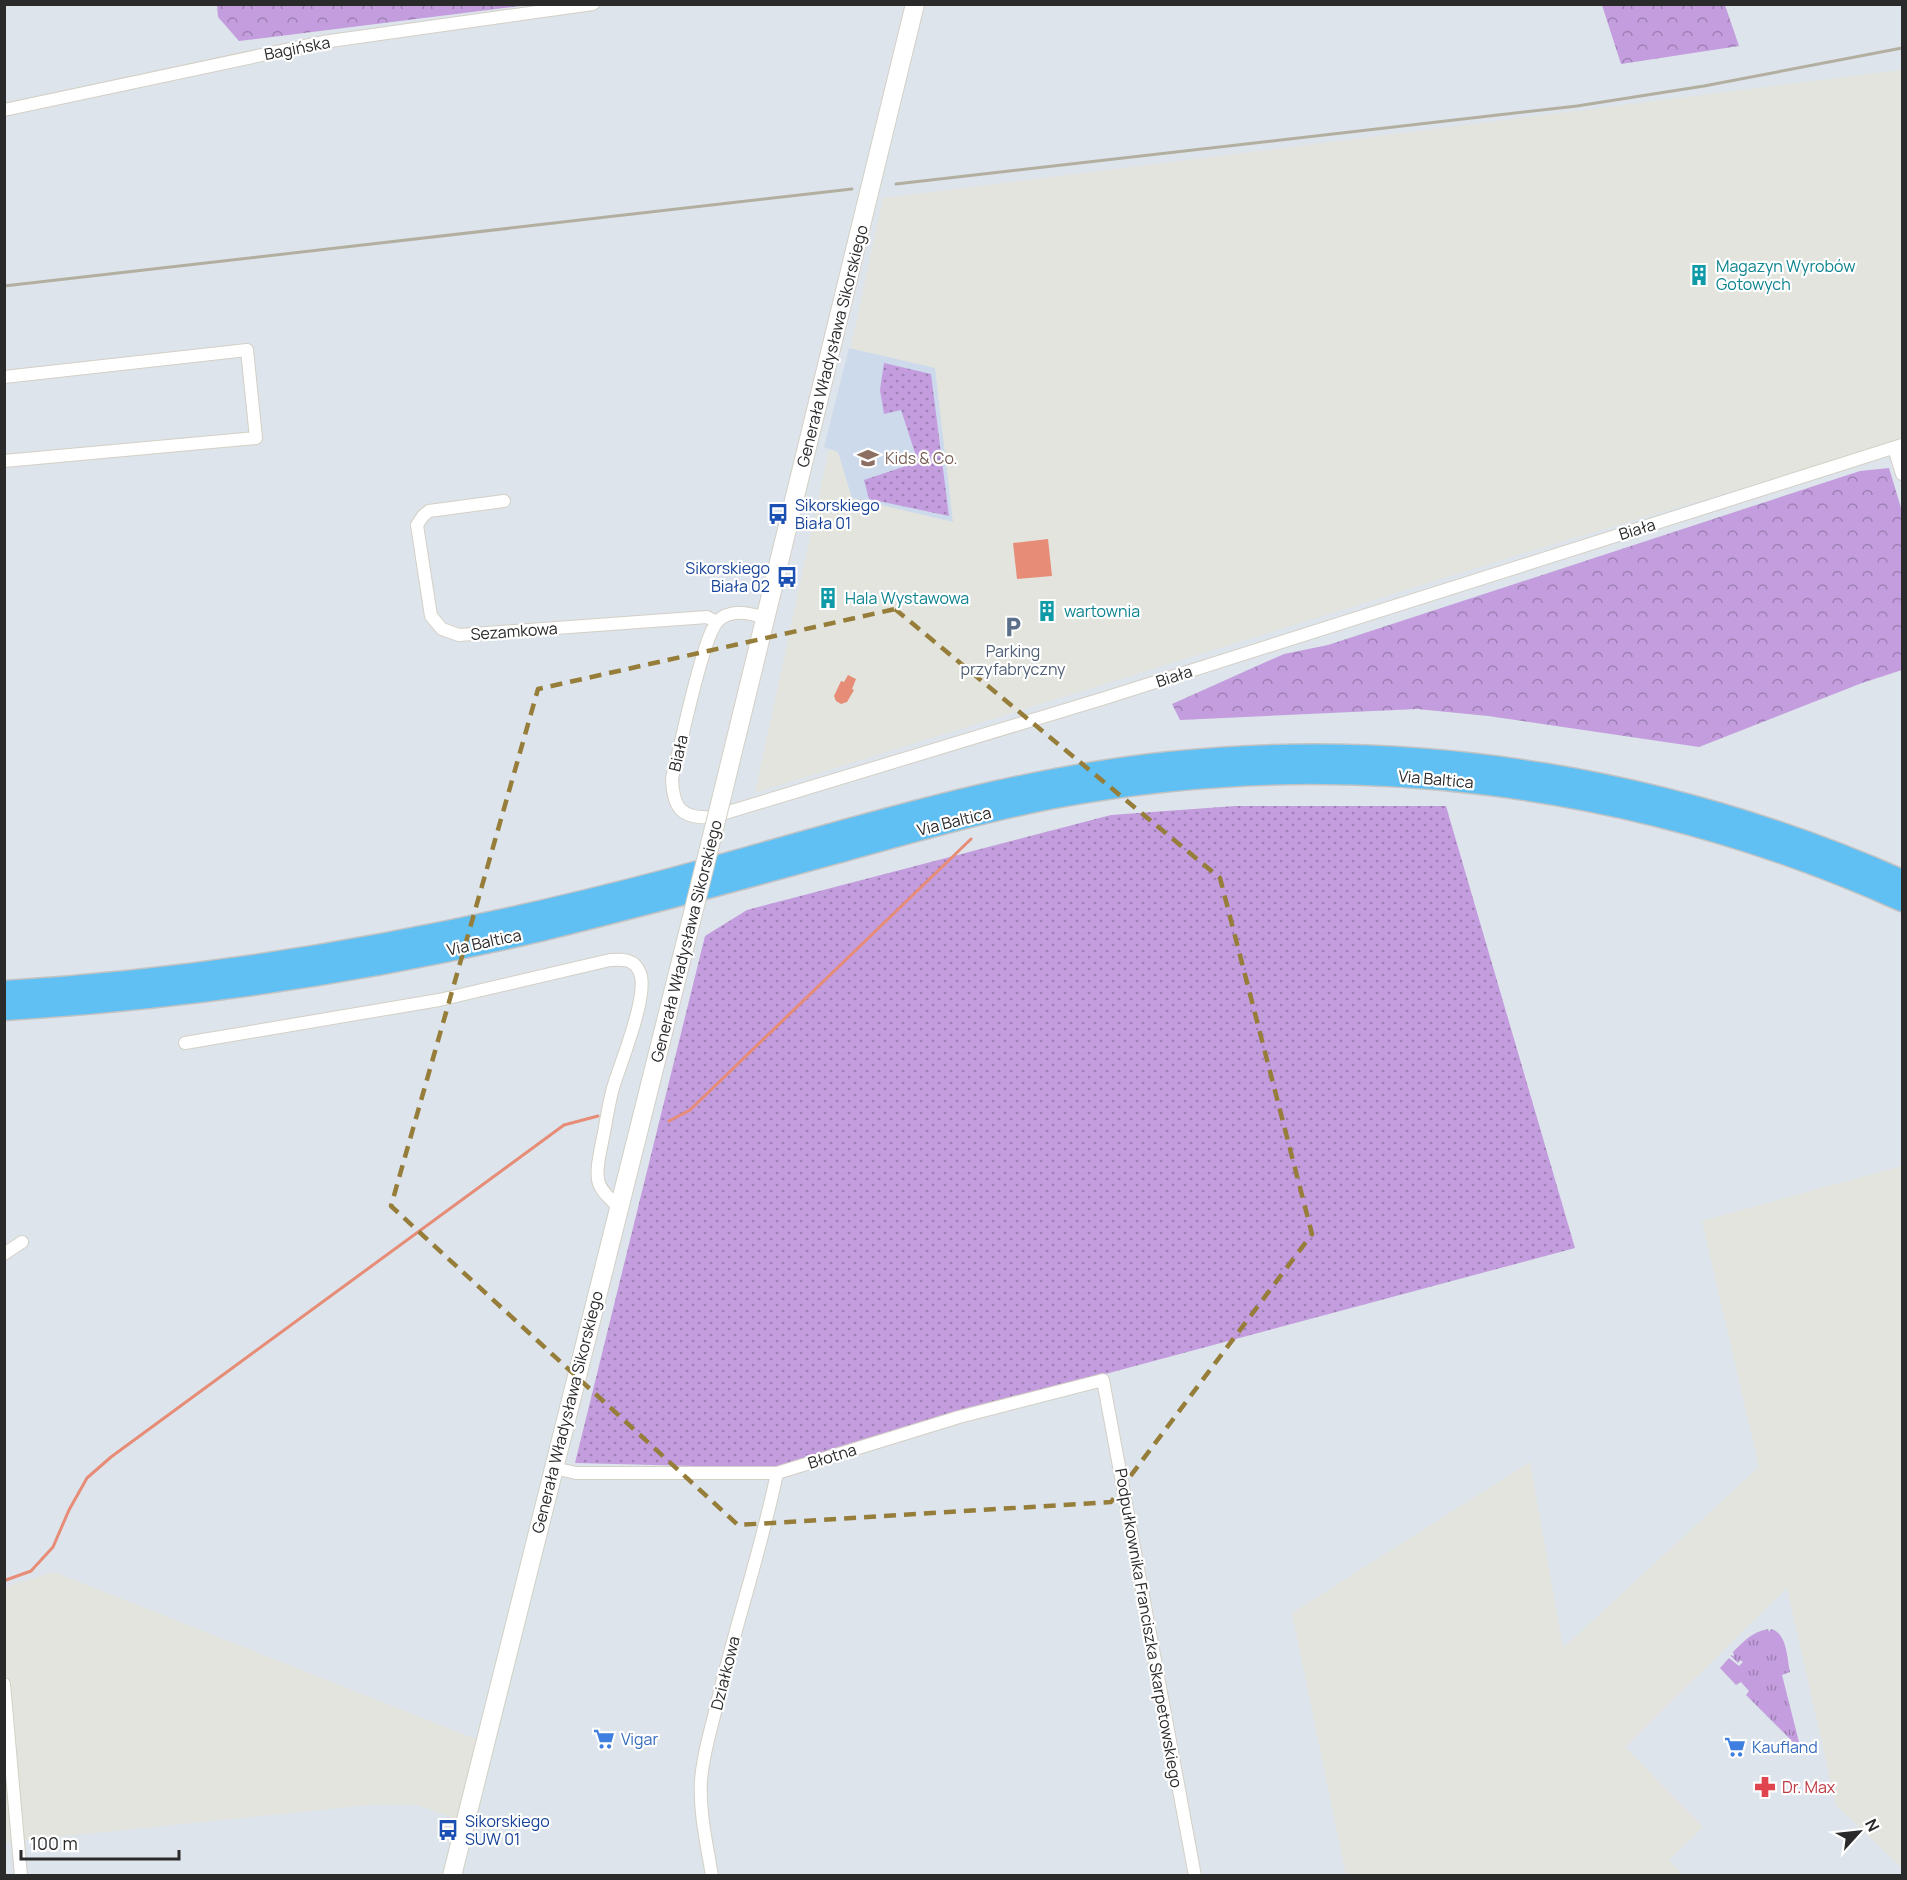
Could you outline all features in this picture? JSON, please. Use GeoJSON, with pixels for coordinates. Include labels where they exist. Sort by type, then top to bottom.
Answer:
{"type":"FeatureCollection","features":[{"type":"Feature","properties":{"kind":"highway","name":"Via Baltica"},"geometry":{"type":"LineString","coordinates":[[4,992],[202,974],[393,944],[634,889],[908,814],[1018,787],[1114,770],[1220,759],[1292,755],[1410,758],[1485,765],[1572,779],[1654,796],[1726,815],[1807,842],[1902,881]]}},
{"type":"Feature","properties":{"kind":"highway","name":"Via Baltica"},"geometry":{"type":"LineString","coordinates":[[4,1009],[205,991],[395,961],[604,914],[1015,806],[1108,788],[1249,775],[1336,773],[1421,777],[1493,784],[1576,797],[1656,814],[1744,839],[1820,866],[1902,900]]}},
{"type":"Feature","properties":{"kind":"street","name":"Bagińska"},"geometry":{"type":"LineString","coordinates":[[4,110],[323,42],[593,4]]}},
{"type":"Feature","properties":{"kind":"street","name":"Generała Władysława Sikorskiego"},"geometry":{"type":"LineString","coordinates":[[452,1875],[722,796],[915,4]]}},
{"type":"Feature","properties":{"kind":"street"},"geometry":{"type":"LineString","coordinates":[[4,377],[247,350],[256,438],[4,461]]}},
{"type":"Feature","properties":{"kind":"street"},"geometry":{"type":"LineString","coordinates":[[1898,447],[1902,474]]}},
{"type":"Feature","properties":{"kind":"street","name":"Biała"},"geometry":{"type":"LineString","coordinates":[[717,622],[707,643],[699,669],[672,778],[673,793],[678,805],[685,814],[696,818],[712,817],[1105,698],[1898,447]]}},
{"type":"Feature","properties":{"kind":"street","name":"Sezamkowa"},"geometry":{"type":"LineString","coordinates":[[504,501],[429,511],[417,525],[431,616],[442,629],[459,635],[707,617],[717,622]]}},
{"type":"Feature","properties":{"kind":"street"},"geometry":{"type":"LineString","coordinates":[[717,622],[729,615],[743,612],[765,618]]}},
{"type":"Feature","properties":{"kind":"street"},"geometry":{"type":"LineString","coordinates":[[185,1043],[439,1000],[610,960],[625,959],[636,965],[643,986],[636,1017],[613,1090],[598,1165],[598,1180],[603,1191],[619,1208]]}},
{"type":"Feature","properties":{"kind":"street"},"geometry":{"type":"LineString","coordinates":[[4,1254],[22,1242]]}},
{"type":"Feature","properties":{"kind":"street","name":"Błotna"},"geometry":{"type":"LineString","coordinates":[[554,1468],[576,1473],[777,1473],[959,1418],[1103,1380]]}},
{"type":"Feature","properties":{"kind":"street","name":"Podpułkownika Franciszka Skarpetowskiego"},"geometry":{"type":"LineString","coordinates":[[1103,1380],[1195,1875]]}},
{"type":"Feature","properties":{"kind":"street","name":"Działkowa"},"geometry":{"type":"LineString","coordinates":[[712,1875],[702,1813],[701,1782],[704,1760],[727,1658],[769,1513],[777,1473]]}},
{"type":"Feature","properties":{"kind":"street"},"geometry":{"type":"LineString","coordinates":[[4,1684],[9,1787],[21,1875]]}},
{"type":"Feature","properties":{"kind":"highlighted area"},"geometry":{"type":"Polygon","coordinates":[[[895,609],[1220,878],[1312,1234],[1111,1502],[738,1525],[391,1206],[538,689],[895,609]]]}},
{"type":"Feature","properties":{"kind":"shaded area"},"geometry":{"type":"Polygon","coordinates":[[[1902,70],[1902,440],[1528,552],[755,793],[883,198],[1902,70]]]}},
{"type":"Feature","properties":{"kind":"shaded area"},"geometry":{"type":"Polygon","coordinates":[[[849,348],[935,368],[953,522],[852,498],[838,452],[824,447],[849,348]]]}},
{"type":"Feature","properties":{"kind":"shaded area"},"geometry":{"type":"Polygon","coordinates":[[[1048,539],[1052,576],[1017,579],[1013,543],[1048,539]]]}},
{"type":"Feature","properties":{"kind":"shaded area"},"geometry":{"type":"Polygon","coordinates":[[[848,675],[856,679],[852,689],[854,690],[847,702],[841,704],[834,696],[841,681],[844,682],[848,675]]]}},
{"type":"Feature","properties":{"kind":"shaded area"},"geometry":{"type":"Polygon","coordinates":[[[1902,1166],[1902,1868],[1836,1805],[1787,1588],[1625,1747],[1703,1827],[1669,1860],[1683,1875],[1346,1875],[1292,1613],[1530,1462],[1563,1648],[1759,1467],[1702,1221],[1902,1166]]]}},
{"type":"Feature","properties":{"kind":"shaded area"},"geometry":{"type":"Polygon","coordinates":[[[54,1572],[478,1740],[456,1819],[418,1805],[369,1805],[6,1842],[4,1587],[54,1572]]]}},
{"type":"Feature","properties":{"kind":"green space"},"geometry":{"type":"Polygon","coordinates":[[[217,4],[529,5],[239,41],[218,17],[217,4]]]}},
{"type":"Feature","properties":{"kind":"green space"},"geometry":{"type":"Polygon","coordinates":[[[1602,5],[1725,5],[1739,46],[1621,64],[1602,5]]]}},
{"type":"Feature","properties":{"kind":"green space"},"geometry":{"type":"Polygon","coordinates":[[[884,363],[931,374],[949,516],[869,499],[864,480],[918,462],[901,410],[884,414],[880,390],[884,363]]]}},
{"type":"Feature","properties":{"kind":"green space"},"geometry":{"type":"Polygon","coordinates":[[[1889,468],[1902,511],[1902,670],[1862,683],[1699,747],[1488,716],[1417,709],[1180,720],[1172,704],[1284,654],[1328,645],[1860,471],[1889,468]]]}},
{"type":"Feature","properties":{"kind":"green space"},"geometry":{"type":"Polygon","coordinates":[[[1235,806],[1446,806],[1575,1248],[930,1421],[775,1468],[575,1463],[705,936],[747,910],[1111,815],[1235,806]]]}},
{"type":"Feature","properties":{"kind":"green space"},"geometry":{"type":"Polygon","coordinates":[[[1768,1629],[1769,1632],[1771,1629],[1780,1635],[1785,1647],[1790,1672],[1782,1675],[1801,1750],[1746,1695],[1749,1691],[1741,1682],[1736,1685],[1720,1668],[1729,1658],[1739,1666],[1743,1662],[1740,1660],[1738,1663],[1730,1655],[1734,1656],[1733,1652],[1749,1637],[1768,1629]]]}},
{"type":"Feature","properties":{"kind":"waterway"},"geometry":{"type":"LineString","coordinates":[[669,1121],[690,1110],[971,839]]}},
{"type":"Feature","properties":{"kind":"waterway"},"geometry":{"type":"LineString","coordinates":[[6,1580],[31,1571],[53,1547],[69,1510],[87,1478],[111,1457],[564,1125],[598,1116]]}},
{"type":"Feature","properties":{"kind":"railway"},"geometry":{"type":"LineString","coordinates":[[896,184],[1577,106],[1704,86],[1902,48]]}},
{"type":"Feature","properties":{"kind":"railway"},"geometry":{"type":"LineString","coordinates":[[4,286],[852,189]]}},
{"type":"Feature","properties":{"kind":"place","name":"Magazyn Wyrobów Gotowych"},"geometry":{"type":"Point","coordinates":[1699,275]}},
{"type":"Feature","properties":{"kind":"place","name":"Kids & Co."},"geometry":{"type":"Point","coordinates":[868,458]}},
{"type":"Feature","properties":{"kind":"place","name":"Sikorskiego Biała 01"},"geometry":{"type":"Point","coordinates":[778,514]}},
{"type":"Feature","properties":{"kind":"place","name":"Sikorskiego Biała 02"},"geometry":{"type":"Point","coordinates":[787,577]}},
{"type":"Feature","properties":{"kind":"place","name":"Hala Wystawowa"},"geometry":{"type":"Point","coordinates":[828,598]}},
{"type":"Feature","properties":{"kind":"place","name":"wartownia"},"geometry":{"type":"Point","coordinates":[1047,611]}},
{"type":"Feature","properties":{"kind":"place","name":"Parking przyfabryczny"},"geometry":{"type":"Point","coordinates":[1013,627]}},
{"type":"Feature","properties":{"kind":"place","name":"Vigar"},"geometry":{"type":"Point","coordinates":[604,1739]}},
{"type":"Feature","properties":{"kind":"place","name":"Kaufland"},"geometry":{"type":"Point","coordinates":[1735,1747]}},
{"type":"Feature","properties":{"kind":"place","name":"Dr. Max"},"geometry":{"type":"Point","coordinates":[1765,1787]}},
{"type":"Feature","properties":{"kind":"place","name":"Sikorskiego SUW 01"},"geometry":{"type":"Point","coordinates":[448,1830]}}]}
